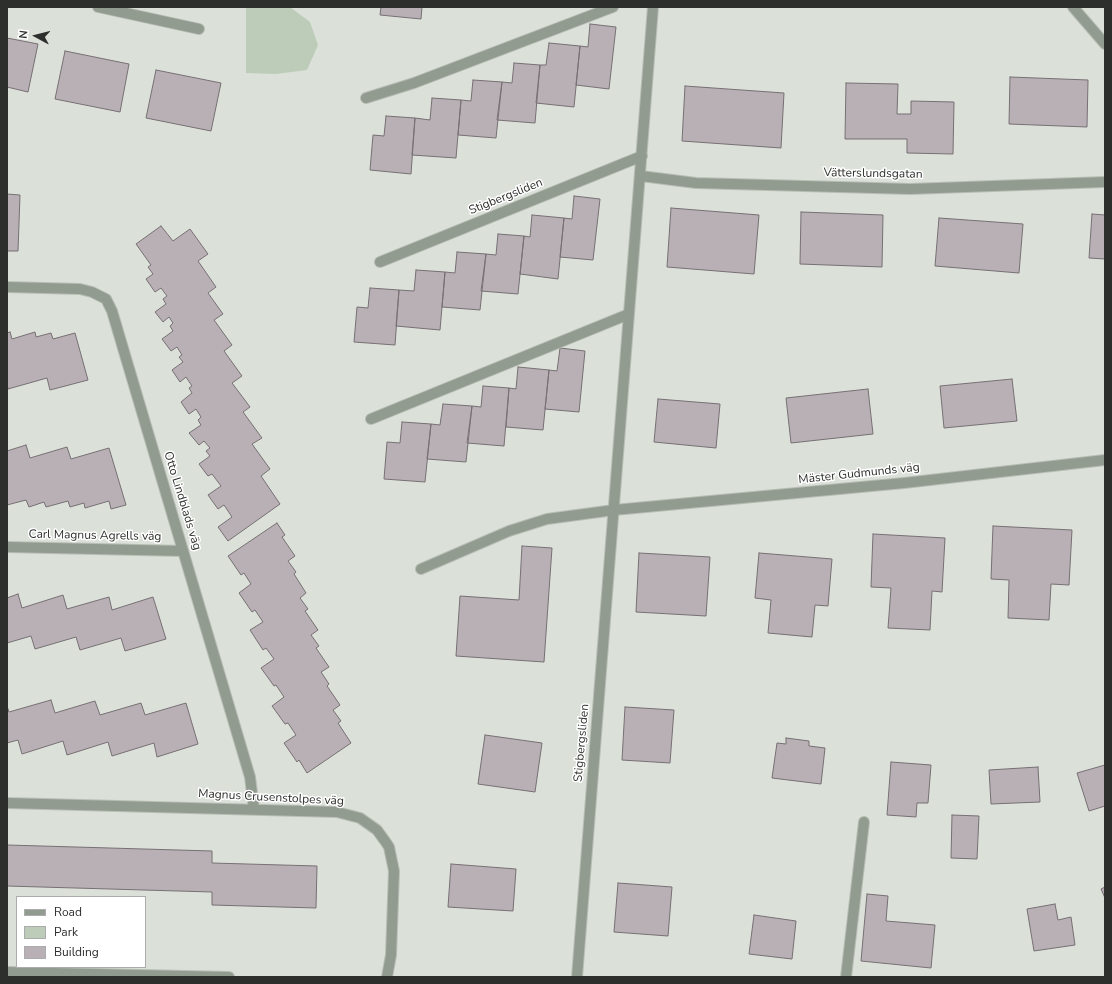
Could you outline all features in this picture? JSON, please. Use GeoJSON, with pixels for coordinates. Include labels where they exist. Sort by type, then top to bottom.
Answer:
{"type":"FeatureCollection","features":[{"type":"Feature","properties":{"kind":"street"},"geometry":{"type":"LineString","coordinates":[[98,7],[199,29]]}},
{"type":"Feature","properties":{"kind":"street"},"geometry":{"type":"LineString","coordinates":[[366,98],[414,83],[613,7]]}},
{"type":"Feature","properties":{"kind":"street","name":"Stigbergsliden"},"geometry":{"type":"LineString","coordinates":[[577,977],[641,176],[653,7]]}},
{"type":"Feature","properties":{"kind":"street"},"geometry":{"type":"LineString","coordinates":[[1072,7],[1105,44]]}},
{"type":"Feature","properties":{"kind":"street","name":"Stigbergsliden"},"geometry":{"type":"LineString","coordinates":[[380,262],[642,156]]}},
{"type":"Feature","properties":{"kind":"street","name":"Vätterslundsgatan"},"geometry":{"type":"LineString","coordinates":[[641,176],[696,183],[910,189],[1105,182]]}},
{"type":"Feature","properties":{"kind":"street","name":"Otto Lindblads väg"},"geometry":{"type":"LineString","coordinates":[[7,287],[80,289],[92,292],[106,299],[112,311],[250,777],[254,809]]}},
{"type":"Feature","properties":{"kind":"street"},"geometry":{"type":"LineString","coordinates":[[371,419],[629,314]]}},
{"type":"Feature","properties":{"kind":"street","name":"Mäster Gudmunds väg"},"geometry":{"type":"LineString","coordinates":[[614,510],[904,483],[1105,460]]}},
{"type":"Feature","properties":{"kind":"street"},"geometry":{"type":"LineString","coordinates":[[421,570],[509,530],[547,518],[614,510]]}},
{"type":"Feature","properties":{"kind":"street","name":"Carl Magnus Agrells väg"},"geometry":{"type":"LineString","coordinates":[[7,547],[183,550]]}},
{"type":"Feature","properties":{"kind":"street","name":"Magnus Crusenstolpes väg"},"geometry":{"type":"LineString","coordinates":[[7,803],[337,812],[360,818],[377,830],[389,847],[394,871],[391,955],[387,977]]}},
{"type":"Feature","properties":{"kind":"street"},"geometry":{"type":"LineString","coordinates":[[846,977],[864,822]]}},
{"type":"Feature","properties":{"kind":"street"},"geometry":{"type":"LineString","coordinates":[[7,972],[228,977]]}},
{"type":"Feature","properties":{"kind":"green space"},"geometry":{"type":"Polygon","coordinates":[[[246,7],[290,7],[310,22],[318,45],[307,70],[276,74],[246,73],[246,7]]]}},
{"type":"Feature","properties":{"kind":"building"},"geometry":{"type":"Polygon","coordinates":[[[381,7],[422,7],[421,19],[380,15],[381,7]]]}},
{"type":"Feature","properties":{"kind":"building"},"geometry":{"type":"Polygon","coordinates":[[[590,24],[616,27],[609,89],[576,85],[580,46],[588,47],[590,24]]]}},
{"type":"Feature","properties":{"kind":"building"},"geometry":{"type":"Polygon","coordinates":[[[7,38],[38,44],[28,92],[7,87],[7,38]]]}},
{"type":"Feature","properties":{"kind":"building"},"geometry":{"type":"Polygon","coordinates":[[[549,43],[580,46],[574,107],[536,103],[540,65],[546,65],[549,43]]]}},
{"type":"Feature","properties":{"kind":"building"},"geometry":{"type":"Polygon","coordinates":[[[65,51],[129,64],[120,112],[55,99],[65,51]]]}},
{"type":"Feature","properties":{"kind":"building"},"geometry":{"type":"Polygon","coordinates":[[[514,63],[540,65],[535,123],[497,120],[502,82],[512,83],[514,63]]]}},
{"type":"Feature","properties":{"kind":"building"},"geometry":{"type":"Polygon","coordinates":[[[156,70],[221,83],[211,131],[146,118],[156,70]]]}},
{"type":"Feature","properties":{"kind":"building"},"geometry":{"type":"Polygon","coordinates":[[[1010,77],[1088,80],[1087,127],[1009,124],[1010,77]]]}},
{"type":"Feature","properties":{"kind":"building"},"geometry":{"type":"Polygon","coordinates":[[[473,80],[502,82],[496,138],[458,135],[461,100],[471,101],[473,80]]]}},
{"type":"Feature","properties":{"kind":"building"},"geometry":{"type":"Polygon","coordinates":[[[846,83],[898,84],[897,114],[911,114],[911,101],[954,102],[953,154],[907,153],[907,139],[845,139],[846,83]]]}},
{"type":"Feature","properties":{"kind":"building"},"geometry":{"type":"Polygon","coordinates":[[[685,86],[784,93],[781,148],[682,141],[685,86]]]}},
{"type":"Feature","properties":{"kind":"building"},"geometry":{"type":"Polygon","coordinates":[[[432,98],[461,100],[456,158],[412,155],[415,118],[430,120],[432,98]]]}},
{"type":"Feature","properties":{"kind":"building"},"geometry":{"type":"Polygon","coordinates":[[[386,116],[415,118],[411,174],[370,170],[373,135],[384,136],[386,116]]]}},
{"type":"Feature","properties":{"kind":"building"},"geometry":{"type":"Polygon","coordinates":[[[7,194],[20,195],[18,251],[7,251],[7,194]]]}},
{"type":"Feature","properties":{"kind":"building"},"geometry":{"type":"Polygon","coordinates":[[[574,196],[600,199],[593,260],[560,257],[564,218],[572,219],[574,196]]]}},
{"type":"Feature","properties":{"kind":"building"},"geometry":{"type":"Polygon","coordinates":[[[671,208],[759,215],[754,274],[667,267],[671,208]]]}},
{"type":"Feature","properties":{"kind":"building"},"geometry":{"type":"Polygon","coordinates":[[[801,212],[883,215],[882,267],[800,264],[801,212]]]}},
{"type":"Feature","properties":{"kind":"building"},"geometry":{"type":"Polygon","coordinates":[[[1092,214],[1105,215],[1105,259],[1089,258],[1092,214]]]}},
{"type":"Feature","properties":{"kind":"building"},"geometry":{"type":"Polygon","coordinates":[[[532,215],[564,218],[558,279],[520,274],[524,236],[530,237],[532,215]]]}},
{"type":"Feature","properties":{"kind":"building"},"geometry":{"type":"Polygon","coordinates":[[[939,218],[1023,224],[1019,273],[935,266],[939,218]]]}},
{"type":"Feature","properties":{"kind":"building"},"geometry":{"type":"Polygon","coordinates":[[[161,226],[173,241],[190,229],[208,254],[198,261],[216,287],[208,293],[223,314],[214,320],[232,345],[224,351],[242,376],[232,383],[250,407],[243,412],[262,438],[252,444],[270,469],[261,476],[280,504],[228,541],[218,527],[232,517],[224,505],[218,509],[208,495],[221,486],[212,474],[208,476],[199,464],[210,456],[206,451],[210,448],[204,441],[199,445],[189,433],[201,425],[198,420],[201,417],[196,409],[189,414],[181,402],[192,393],[189,388],[192,386],[186,377],[180,382],[172,370],[183,362],[179,357],[182,355],[177,347],[171,351],[162,339],[173,331],[170,326],[173,323],[169,317],[163,322],[155,312],[166,304],[163,299],[167,296],[161,288],[155,292],[146,279],[153,274],[148,267],[151,265],[136,244],[161,226]]]}},
{"type":"Feature","properties":{"kind":"building"},"geometry":{"type":"Polygon","coordinates":[[[498,234],[524,236],[518,294],[481,291],[486,254],[496,255],[498,234]]]}},
{"type":"Feature","properties":{"kind":"building"},"geometry":{"type":"Polygon","coordinates":[[[457,252],[486,254],[480,310],[442,307],[445,272],[455,273],[457,252]]]}},
{"type":"Feature","properties":{"kind":"building"},"geometry":{"type":"Polygon","coordinates":[[[416,270],[445,272],[440,330],[396,326],[399,290],[414,291],[416,270]]]}},
{"type":"Feature","properties":{"kind":"building"},"geometry":{"type":"Polygon","coordinates":[[[370,288],[399,290],[395,345],[354,342],[357,307],[368,308],[370,288]]]}},
{"type":"Feature","properties":{"kind":"building"},"geometry":{"type":"Polygon","coordinates":[[[10,332],[12,339],[35,332],[36,337],[51,333],[53,339],[75,333],[88,380],[50,390],[47,378],[8,389],[7,333],[10,332]]]}},
{"type":"Feature","properties":{"kind":"building"},"geometry":{"type":"Polygon","coordinates":[[[560,348],[585,351],[579,412],[545,409],[549,370],[557,371],[560,348]]]}},
{"type":"Feature","properties":{"kind":"building"},"geometry":{"type":"Polygon","coordinates":[[[518,367],[549,370],[543,430],[506,427],[509,388],[516,389],[518,367]]]}},
{"type":"Feature","properties":{"kind":"building"},"geometry":{"type":"Polygon","coordinates":[[[1012,379],[1017,421],[944,428],[940,386],[1012,379]]]}},
{"type":"Feature","properties":{"kind":"building"},"geometry":{"type":"Polygon","coordinates":[[[483,386],[509,388],[504,446],[467,443],[472,406],[481,407],[483,386]]]}},
{"type":"Feature","properties":{"kind":"building"},"geometry":{"type":"Polygon","coordinates":[[[868,389],[873,434],[791,443],[786,398],[868,389]]]}},
{"type":"Feature","properties":{"kind":"building"},"geometry":{"type":"Polygon","coordinates":[[[658,399],[720,404],[716,448],[654,442],[658,399]]]}},
{"type":"Feature","properties":{"kind":"building"},"geometry":{"type":"Polygon","coordinates":[[[443,404],[472,406],[466,462],[427,459],[431,424],[440,425],[443,404]]]}},
{"type":"Feature","properties":{"kind":"building"},"geometry":{"type":"Polygon","coordinates":[[[402,422],[431,424],[425,482],[384,479],[387,442],[400,443],[402,422]]]}},
{"type":"Feature","properties":{"kind":"building"},"geometry":{"type":"Polygon","coordinates":[[[26,445],[30,458],[67,447],[71,459],[109,448],[126,505],[111,509],[109,501],[85,508],[84,503],[70,507],[68,501],[46,507],[44,502],[29,507],[26,500],[7,505],[7,451],[26,445]]]}},
{"type":"Feature","properties":{"kind":"building"},"geometry":{"type":"Polygon","coordinates":[[[277,523],[285,535],[282,537],[295,556],[288,561],[296,572],[294,574],[306,593],[300,598],[308,609],[305,611],[318,630],[311,635],[319,646],[316,648],[329,667],[321,672],[329,684],[327,686],[340,705],[333,710],[341,721],[338,723],[351,743],[307,773],[299,760],[297,762],[284,743],[296,735],[288,723],[285,724],[272,706],[284,697],[261,668],[274,659],[266,648],[263,650],[250,630],[263,622],[255,610],[252,612],[239,593],[251,584],[244,573],[241,575],[228,556],[277,523]]]}},
{"type":"Feature","properties":{"kind":"building"},"geometry":{"type":"Polygon","coordinates":[[[993,526],[1072,530],[1069,585],[1051,584],[1049,620],[1008,618],[1009,580],[991,579],[993,526]]]}},
{"type":"Feature","properties":{"kind":"building"},"geometry":{"type":"Polygon","coordinates":[[[873,534],[945,538],[942,592],[932,591],[930,630],[888,628],[891,588],[871,587],[873,534]]]}},
{"type":"Feature","properties":{"kind":"building"},"geometry":{"type":"Polygon","coordinates":[[[522,546],[552,548],[544,662],[456,656],[460,596],[519,600],[522,546]]]}},
{"type":"Feature","properties":{"kind":"building"},"geometry":{"type":"Polygon","coordinates":[[[639,553],[710,557],[706,616],[636,612],[639,553]]]}},
{"type":"Feature","properties":{"kind":"building"},"geometry":{"type":"Polygon","coordinates":[[[759,553],[832,559],[828,606],[815,605],[812,637],[768,633],[771,600],[755,598],[759,553]]]}},
{"type":"Feature","properties":{"kind":"building"},"geometry":{"type":"Polygon","coordinates":[[[18,594],[22,608],[63,595],[67,609],[109,597],[112,610],[153,597],[166,639],[125,651],[121,638],[80,650],[76,637],[35,649],[31,636],[7,643],[7,598],[18,594]]]}},
{"type":"Feature","properties":{"kind":"building"},"geometry":{"type":"Polygon","coordinates":[[[51,700],[55,713],[95,701],[100,715],[141,703],[145,715],[186,703],[198,744],[157,757],[154,743],[112,756],[108,742],[67,755],[63,741],[22,754],[18,740],[7,743],[7,706],[9,712],[51,700]]]}},
{"type":"Feature","properties":{"kind":"building"},"geometry":{"type":"Polygon","coordinates":[[[625,707],[674,710],[670,763],[622,760],[625,707]]]}},
{"type":"Feature","properties":{"kind":"building"},"geometry":{"type":"Polygon","coordinates":[[[485,735],[542,743],[535,792],[478,784],[485,735]]]}},
{"type":"Feature","properties":{"kind":"building"},"geometry":{"type":"Polygon","coordinates":[[[786,738],[809,741],[809,746],[825,748],[821,784],[772,778],[777,743],[786,744],[786,738]]]}},
{"type":"Feature","properties":{"kind":"building"},"geometry":{"type":"Polygon","coordinates":[[[891,762],[931,765],[928,803],[917,803],[916,817],[887,815],[891,762]]]}},
{"type":"Feature","properties":{"kind":"building"},"geometry":{"type":"Polygon","coordinates":[[[1105,765],[1105,806],[1089,811],[1077,773],[1105,765]]]}},
{"type":"Feature","properties":{"kind":"building"},"geometry":{"type":"Polygon","coordinates":[[[1038,767],[1040,802],[991,804],[989,770],[1038,767]]]}},
{"type":"Feature","properties":{"kind":"building"},"geometry":{"type":"Polygon","coordinates":[[[952,815],[979,816],[977,859],[951,858],[952,815]]]}},
{"type":"Feature","properties":{"kind":"building"},"geometry":{"type":"Polygon","coordinates":[[[7,845],[212,851],[212,863],[317,866],[316,908],[212,905],[212,892],[7,886],[7,845]]]}},
{"type":"Feature","properties":{"kind":"building"},"geometry":{"type":"Polygon","coordinates":[[[451,864],[516,869],[513,911],[448,907],[451,864]]]}},
{"type":"Feature","properties":{"kind":"building"},"geometry":{"type":"Polygon","coordinates":[[[618,883],[672,887],[668,936],[614,932],[618,883]]]}},
{"type":"Feature","properties":{"kind":"building"},"geometry":{"type":"Polygon","coordinates":[[[1105,887],[1105,898],[1101,889],[1105,887]]]}},
{"type":"Feature","properties":{"kind":"building"},"geometry":{"type":"Polygon","coordinates":[[[867,894],[888,896],[886,921],[935,925],[931,968],[861,961],[867,894]]]}},
{"type":"Feature","properties":{"kind":"building"},"geometry":{"type":"Polygon","coordinates":[[[1055,904],[1058,920],[1071,917],[1075,945],[1034,951],[1027,909],[1055,904]]]}},
{"type":"Feature","properties":{"kind":"building"},"geometry":{"type":"Polygon","coordinates":[[[754,915],[796,921],[792,959],[749,954],[754,915]]]}}]}
